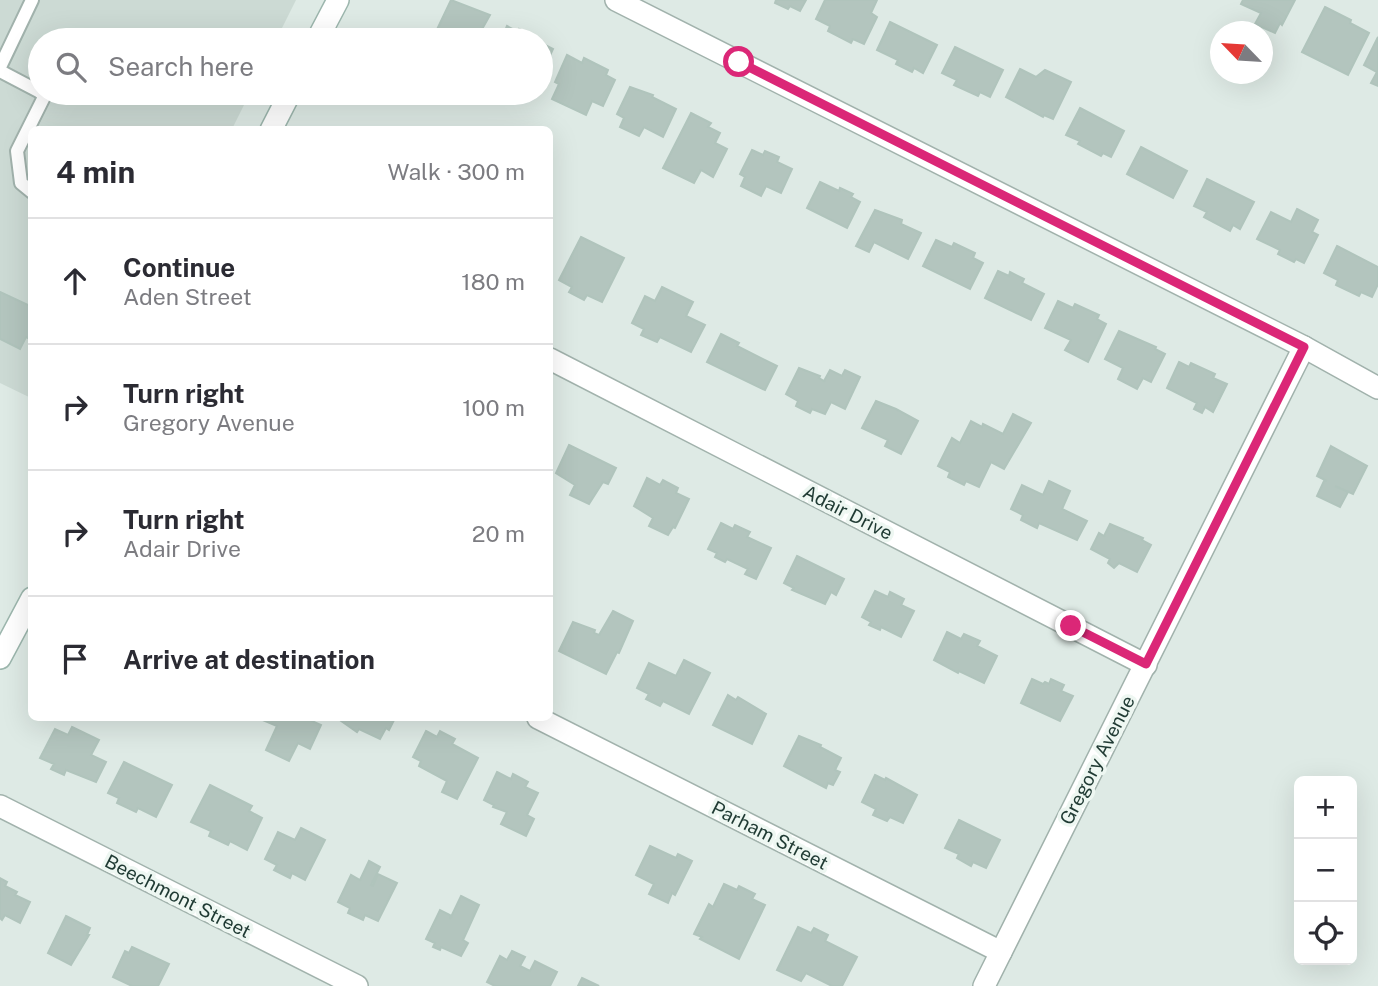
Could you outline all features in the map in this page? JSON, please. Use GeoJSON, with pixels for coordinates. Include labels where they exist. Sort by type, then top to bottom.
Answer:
{"type":"FeatureCollection","features":[{"type":"Feature","properties":{"kind":"street"},"geometry":{"type":"LineString","coordinates":[[323,28],[338,0]]}},
{"type":"Feature","properties":{"kind":"street"},"geometry":{"type":"LineString","coordinates":[[616,0],[1304,347],[1378,388]]}},
{"type":"Feature","properties":{"kind":"street"},"geometry":{"type":"LineString","coordinates":[[273,126],[284,105]]}},
{"type":"Feature","properties":{"kind":"street","name":"Gregory Avenue"},"geometry":{"type":"LineString","coordinates":[[984,986],[1304,347]]}},
{"type":"Feature","properties":{"kind":"street","name":"Adair Drive"},"geometry":{"type":"LineString","coordinates":[[553,361],[1146,664]]}},
{"type":"Feature","properties":{"kind":"street"},"geometry":{"type":"LineString","coordinates":[[0,658],[28,606]]}},
{"type":"Feature","properties":{"kind":"street","name":"Parham Street"},"geometry":{"type":"LineString","coordinates":[[544,721],[1001,952]]}},
{"type":"Feature","properties":{"kind":"street","name":"Beechmont Street"},"geometry":{"type":"LineString","coordinates":[[0,806],[356,986]]}},
{"type":"Feature","properties":{"kind":"lane"},"geometry":{"type":"LineString","coordinates":[[28,85],[0,69],[33,0]]}},
{"type":"Feature","properties":{"kind":"lane"},"geometry":{"type":"LineString","coordinates":[[29,126],[39,105]]}},
{"type":"Feature","properties":{"kind":"lane"},"geometry":{"type":"LineString","coordinates":[[28,128],[17,151],[21,183],[28,189]]}},
{"type":"Feature","properties":{"kind":"shaded area"},"geometry":{"type":"Polygon","coordinates":[[[0,0],[296,0],[282,28],[28,28],[28,105],[244,105],[234,126],[28,126],[28,397],[0,383],[0,0]]]}},
{"type":"Feature","properties":{"kind":"building"},"geometry":{"type":"Polygon","coordinates":[[[451,0],[490,15],[483,28],[438,28],[451,0]]]}},
{"type":"Feature","properties":{"kind":"building"},"geometry":{"type":"Polygon","coordinates":[[[776,0],[806,0],[800,11],[790,6],[788,9],[775,3],[776,0]]]}},
{"type":"Feature","properties":{"kind":"building"},"geometry":{"type":"Polygon","coordinates":[[[825,0],[877,0],[871,13],[877,17],[864,44],[853,39],[851,43],[828,31],[830,26],[816,19],[825,0]]]}},
{"type":"Feature","properties":{"kind":"building"},"geometry":{"type":"Polygon","coordinates":[[[1243,0],[1295,0],[1275,33],[1273,21],[1257,21],[1261,13],[1241,4],[1243,0]]]}},
{"type":"Feature","properties":{"kind":"building"},"geometry":{"type":"Polygon","coordinates":[[[1325,7],[1369,33],[1348,75],[1302,52],[1325,7]]]}},
{"type":"Feature","properties":{"kind":"building"},"geometry":{"type":"Polygon","coordinates":[[[890,22],[937,45],[923,73],[914,68],[912,72],[896,64],[898,60],[877,50],[890,22]]]}},
{"type":"Feature","properties":{"kind":"building"},"geometry":{"type":"Polygon","coordinates":[[[1378,37],[1378,86],[1371,83],[1377,72],[1364,65],[1378,37]]]}},
{"type":"Feature","properties":{"kind":"building"},"geometry":{"type":"Polygon","coordinates":[[[955,47],[1003,70],[990,97],[980,92],[978,96],[954,85],[957,80],[942,73],[955,47]]]}},
{"type":"Feature","properties":{"kind":"building"},"geometry":{"type":"Polygon","coordinates":[[[567,55],[582,63],[584,58],[608,70],[606,75],[615,80],[603,106],[592,101],[586,115],[553,99],[559,84],[555,82],[567,55]]]}},
{"type":"Feature","properties":{"kind":"building"},"geometry":{"type":"Polygon","coordinates":[[[1020,69],[1036,77],[1045,70],[1071,82],[1053,119],[1044,115],[1043,117],[1006,97],[1020,69]]]}},
{"type":"Feature","properties":{"kind":"building"},"geometry":{"type":"Polygon","coordinates":[[[630,87],[653,95],[652,97],[676,109],[663,137],[644,127],[639,136],[620,127],[624,118],[617,114],[630,87]]]}},
{"type":"Feature","properties":{"kind":"building"},"geometry":{"type":"Polygon","coordinates":[[[1080,108],[1124,131],[1111,157],[1103,153],[1101,156],[1066,135],[1080,108]]]}},
{"type":"Feature","properties":{"kind":"building"},"geometry":{"type":"Polygon","coordinates":[[[691,113],[711,123],[708,127],[720,133],[715,143],[727,149],[713,177],[701,170],[694,183],[663,168],[691,113]]]}},
{"type":"Feature","properties":{"kind":"building"},"geometry":{"type":"Polygon","coordinates":[[[1141,147],[1187,171],[1173,198],[1127,174],[1141,147]]]}},
{"type":"Feature","properties":{"kind":"building"},"geometry":{"type":"Polygon","coordinates":[[[752,150],[763,155],[765,151],[779,157],[777,162],[792,169],[781,193],[766,186],[761,196],[741,186],[745,177],[740,174],[752,150]]]}},
{"type":"Feature","properties":{"kind":"building"},"geometry":{"type":"Polygon","coordinates":[[[1207,179],[1254,202],[1240,229],[1233,225],[1230,231],[1204,217],[1207,212],[1194,206],[1207,179]]]}},
{"type":"Feature","properties":{"kind":"building"},"geometry":{"type":"Polygon","coordinates":[[[820,182],[853,194],[851,197],[860,202],[847,228],[807,208],[820,182]]]}},
{"type":"Feature","properties":{"kind":"building"},"geometry":{"type":"Polygon","coordinates":[[[1297,209],[1318,220],[1312,232],[1318,235],[1304,263],[1296,259],[1294,262],[1278,254],[1280,250],[1257,239],[1271,212],[1291,222],[1297,209]]]}},
{"type":"Feature","properties":{"kind":"building"},"geometry":{"type":"Polygon","coordinates":[[[875,210],[902,220],[901,224],[921,233],[908,259],[874,242],[869,252],[856,246],[875,210]]]}},
{"type":"Feature","properties":{"kind":"building"},"geometry":{"type":"Polygon","coordinates":[[[581,237],[624,258],[602,302],[587,295],[584,300],[569,292],[572,287],[559,280],[581,237]]]}},
{"type":"Feature","properties":{"kind":"building"},"geometry":{"type":"Polygon","coordinates":[[[936,240],[952,247],[954,243],[975,253],[973,258],[983,263],[970,289],[923,266],[936,240]]]}},
{"type":"Feature","properties":{"kind":"building"},"geometry":{"type":"Polygon","coordinates":[[[1337,246],[1378,267],[1378,284],[1372,297],[1361,292],[1359,296],[1336,285],[1338,280],[1324,273],[1337,246]]]}},
{"type":"Feature","properties":{"kind":"building"},"geometry":{"type":"Polygon","coordinates":[[[998,271],[1009,276],[1010,272],[1024,279],[1022,283],[1044,294],[1031,320],[985,298],[998,271]]]}},
{"type":"Feature","properties":{"kind":"building"},"geometry":{"type":"Polygon","coordinates":[[[662,287],[693,302],[686,316],[705,325],[691,352],[660,337],[657,342],[641,335],[644,329],[632,323],[645,296],[655,301],[662,287]]]}},
{"type":"Feature","properties":{"kind":"building"},"geometry":{"type":"Polygon","coordinates":[[[0,292],[28,305],[28,338],[26,337],[20,349],[0,339],[0,292]]]}},
{"type":"Feature","properties":{"kind":"building"},"geometry":{"type":"Polygon","coordinates":[[[1058,301],[1073,308],[1075,304],[1099,315],[1097,319],[1106,324],[1088,362],[1065,350],[1071,340],[1045,328],[1058,301]]]}},
{"type":"Feature","properties":{"kind":"building"},"geometry":{"type":"Polygon","coordinates":[[[1119,331],[1156,347],[1155,349],[1165,354],[1151,382],[1143,378],[1137,389],[1118,379],[1123,368],[1105,359],[1119,331]]]}},
{"type":"Feature","properties":{"kind":"building"},"geometry":{"type":"Polygon","coordinates":[[[721,334],[739,343],[737,346],[777,366],[765,390],[707,362],[721,334]]]}},
{"type":"Feature","properties":{"kind":"building"},"geometry":{"type":"Polygon","coordinates":[[[1179,362],[1189,367],[1191,363],[1215,374],[1213,378],[1227,384],[1213,412],[1205,407],[1202,413],[1194,409],[1197,403],[1167,388],[1179,362]]]}},
{"type":"Feature","properties":{"kind":"building"},"geometry":{"type":"Polygon","coordinates":[[[799,368],[820,376],[824,381],[830,370],[842,376],[845,370],[860,377],[845,409],[831,402],[825,414],[812,409],[810,413],[796,406],[798,401],[786,394],[799,368]]]}},
{"type":"Feature","properties":{"kind":"building"},"geometry":{"type":"Polygon","coordinates":[[[876,401],[918,421],[901,454],[885,446],[888,440],[862,428],[876,401]]]}},
{"type":"Feature","properties":{"kind":"building"},"geometry":{"type":"Polygon","coordinates":[[[1013,414],[1031,423],[1004,469],[991,462],[979,487],[966,481],[964,485],[948,477],[950,472],[938,466],[952,438],[960,443],[971,421],[1003,434],[1013,414]]]}},
{"type":"Feature","properties":{"kind":"building"},"geometry":{"type":"Polygon","coordinates":[[[569,445],[616,468],[608,484],[603,482],[589,504],[570,495],[575,485],[556,473],[569,445]]]}},
{"type":"Feature","properties":{"kind":"building"},"geometry":{"type":"Polygon","coordinates":[[[1331,446],[1367,466],[1353,494],[1335,486],[1348,492],[1340,507],[1317,496],[1324,481],[1327,481],[1317,476],[1331,446]]]}},
{"type":"Feature","properties":{"kind":"building"},"geometry":{"type":"Polygon","coordinates":[[[647,478],[660,485],[663,480],[678,488],[676,493],[689,499],[675,528],[673,527],[668,535],[649,526],[653,518],[634,506],[647,478]]]}},
{"type":"Feature","properties":{"kind":"building"},"geometry":{"type":"Polygon","coordinates":[[[1049,481],[1070,491],[1062,509],[1087,521],[1077,540],[1039,523],[1037,528],[1021,520],[1023,515],[1011,509],[1022,485],[1043,495],[1049,481]]]}},
{"type":"Feature","properties":{"kind":"building"},"geometry":{"type":"Polygon","coordinates":[[[721,523],[733,529],[735,525],[750,532],[747,537],[771,548],[756,579],[745,574],[748,569],[727,559],[725,562],[715,557],[717,553],[708,549],[721,523]]]}},
{"type":"Feature","properties":{"kind":"building"},"geometry":{"type":"Polygon","coordinates":[[[1110,524],[1143,538],[1142,540],[1151,545],[1137,572],[1119,563],[1114,568],[1108,563],[1110,559],[1091,549],[1099,533],[1104,536],[1110,524]]]}},
{"type":"Feature","properties":{"kind":"building"},"geometry":{"type":"Polygon","coordinates":[[[797,556],[844,579],[836,595],[831,592],[825,604],[792,590],[794,588],[784,583],[797,556]]]}},
{"type":"Feature","properties":{"kind":"building"},"geometry":{"type":"Polygon","coordinates":[[[875,591],[888,597],[890,592],[904,599],[901,605],[914,611],[901,637],[881,627],[880,630],[869,625],[871,622],[862,617],[875,591]]]}},
{"type":"Feature","properties":{"kind":"building"},"geometry":{"type":"Polygon","coordinates":[[[613,611],[633,621],[606,674],[559,651],[573,622],[595,630],[594,633],[599,635],[613,611]]]}},
{"type":"Feature","properties":{"kind":"building"},"geometry":{"type":"Polygon","coordinates":[[[947,632],[961,639],[964,634],[980,641],[977,646],[997,656],[984,683],[934,660],[947,632]]]}},
{"type":"Feature","properties":{"kind":"building"},"geometry":{"type":"Polygon","coordinates":[[[684,660],[710,673],[689,714],[663,701],[660,706],[646,699],[649,694],[637,688],[649,663],[676,676],[684,660]]]}},
{"type":"Feature","properties":{"kind":"building"},"geometry":{"type":"Polygon","coordinates":[[[1032,679],[1049,684],[1051,679],[1064,685],[1061,691],[1073,696],[1060,721],[1021,703],[1032,679]]]}},
{"type":"Feature","properties":{"kind":"building"},"geometry":{"type":"Polygon","coordinates":[[[728,695],[736,700],[738,697],[766,714],[752,744],[713,725],[728,695]]]}},
{"type":"Feature","properties":{"kind":"building"},"geometry":{"type":"Polygon","coordinates":[[[265,721],[312,721],[321,725],[310,749],[298,743],[289,761],[266,750],[277,726],[265,721]]]}},
{"type":"Feature","properties":{"kind":"building"},"geometry":{"type":"Polygon","coordinates":[[[341,721],[394,721],[380,739],[359,729],[357,732],[341,721]]]}},
{"type":"Feature","properties":{"kind":"building"},"geometry":{"type":"Polygon","coordinates":[[[72,727],[99,740],[91,755],[106,762],[96,782],[66,770],[64,775],[51,769],[54,764],[40,758],[55,729],[68,735],[72,727]]]}},
{"type":"Feature","properties":{"kind":"building"},"geometry":{"type":"Polygon","coordinates":[[[426,731],[437,737],[440,731],[455,739],[452,744],[478,758],[457,799],[442,792],[447,781],[419,766],[421,761],[413,757],[426,731]]]}},
{"type":"Feature","properties":{"kind":"building"},"geometry":{"type":"Polygon","coordinates":[[[799,736],[821,745],[820,747],[841,758],[835,770],[840,772],[833,785],[828,783],[826,788],[784,766],[799,736]]]}},
{"type":"Feature","properties":{"kind":"building"},"geometry":{"type":"Polygon","coordinates":[[[124,762],[172,785],[156,817],[138,808],[136,812],[117,803],[119,798],[108,793],[124,762]]]}},
{"type":"Feature","properties":{"kind":"building"},"geometry":{"type":"Polygon","coordinates":[[[497,772],[511,779],[513,774],[528,782],[525,787],[538,793],[527,815],[534,819],[526,836],[501,824],[507,812],[484,800],[497,772]]]}},
{"type":"Feature","properties":{"kind":"building"},"geometry":{"type":"Polygon","coordinates":[[[875,775],[917,795],[903,823],[890,817],[887,821],[873,815],[876,809],[862,802],[875,775]]]}},
{"type":"Feature","properties":{"kind":"building"},"geometry":{"type":"Polygon","coordinates":[[[210,785],[252,806],[249,811],[262,818],[247,850],[230,841],[228,845],[209,836],[211,831],[191,822],[210,785]]]}},
{"type":"Feature","properties":{"kind":"building"},"geometry":{"type":"Polygon","coordinates":[[[959,820],[1000,840],[986,868],[973,862],[971,866],[957,858],[959,854],[945,848],[959,820]]]}},
{"type":"Feature","properties":{"kind":"building"},"geometry":{"type":"Polygon","coordinates":[[[301,828],[325,840],[305,880],[292,873],[290,878],[274,870],[277,865],[265,859],[278,832],[295,840],[301,828]]]}},
{"type":"Feature","properties":{"kind":"building"},"geometry":{"type":"Polygon","coordinates":[[[650,846],[676,858],[678,854],[692,861],[675,895],[672,893],[668,903],[649,894],[654,884],[636,875],[650,846]]]}},
{"type":"Feature","properties":{"kind":"building"},"geometry":{"type":"Polygon","coordinates":[[[369,861],[380,867],[371,885],[373,886],[378,874],[397,883],[378,921],[365,915],[363,920],[348,913],[350,908],[338,902],[351,875],[360,880],[369,861]]]}},
{"type":"Feature","properties":{"kind":"building"},"geometry":{"type":"Polygon","coordinates":[[[0,878],[7,882],[5,886],[17,892],[15,895],[30,902],[20,923],[5,915],[2,920],[0,918],[0,878]]]}},
{"type":"Feature","properties":{"kind":"building"},"geometry":{"type":"Polygon","coordinates":[[[724,884],[737,890],[739,886],[755,894],[752,899],[765,905],[739,959],[694,934],[709,904],[713,907],[724,884]]]}},
{"type":"Feature","properties":{"kind":"building"},"geometry":{"type":"Polygon","coordinates":[[[461,896],[479,905],[463,940],[468,943],[461,956],[441,947],[440,950],[433,947],[435,943],[426,939],[440,910],[450,915],[450,919],[461,896]]]}},
{"type":"Feature","properties":{"kind":"building"},"geometry":{"type":"Polygon","coordinates":[[[66,916],[90,928],[89,935],[71,965],[48,953],[66,916]]]}},
{"type":"Feature","properties":{"kind":"building"},"geometry":{"type":"Polygon","coordinates":[[[798,927],[811,933],[814,928],[828,935],[825,941],[857,957],[842,986],[832,986],[806,973],[801,981],[777,970],[798,927]]]}},
{"type":"Feature","properties":{"kind":"building"},"geometry":{"type":"Polygon","coordinates":[[[132,947],[169,964],[158,986],[132,986],[113,977],[125,951],[129,953],[132,947]]]}},
{"type":"Feature","properties":{"kind":"building"},"geometry":{"type":"Polygon","coordinates":[[[512,951],[525,957],[520,966],[530,971],[535,961],[557,972],[550,986],[495,986],[487,982],[500,956],[507,960],[512,951]]]}},
{"type":"Feature","properties":{"kind":"building"},"geometry":{"type":"Polygon","coordinates":[[[582,978],[599,986],[578,986],[582,978]]]}},
{"type":"Feature","properties":{"kind":"route"},"geometry":{"type":"LineString","coordinates":[[739,62],[1304,347],[1146,664],[1071,626]]}}]}
